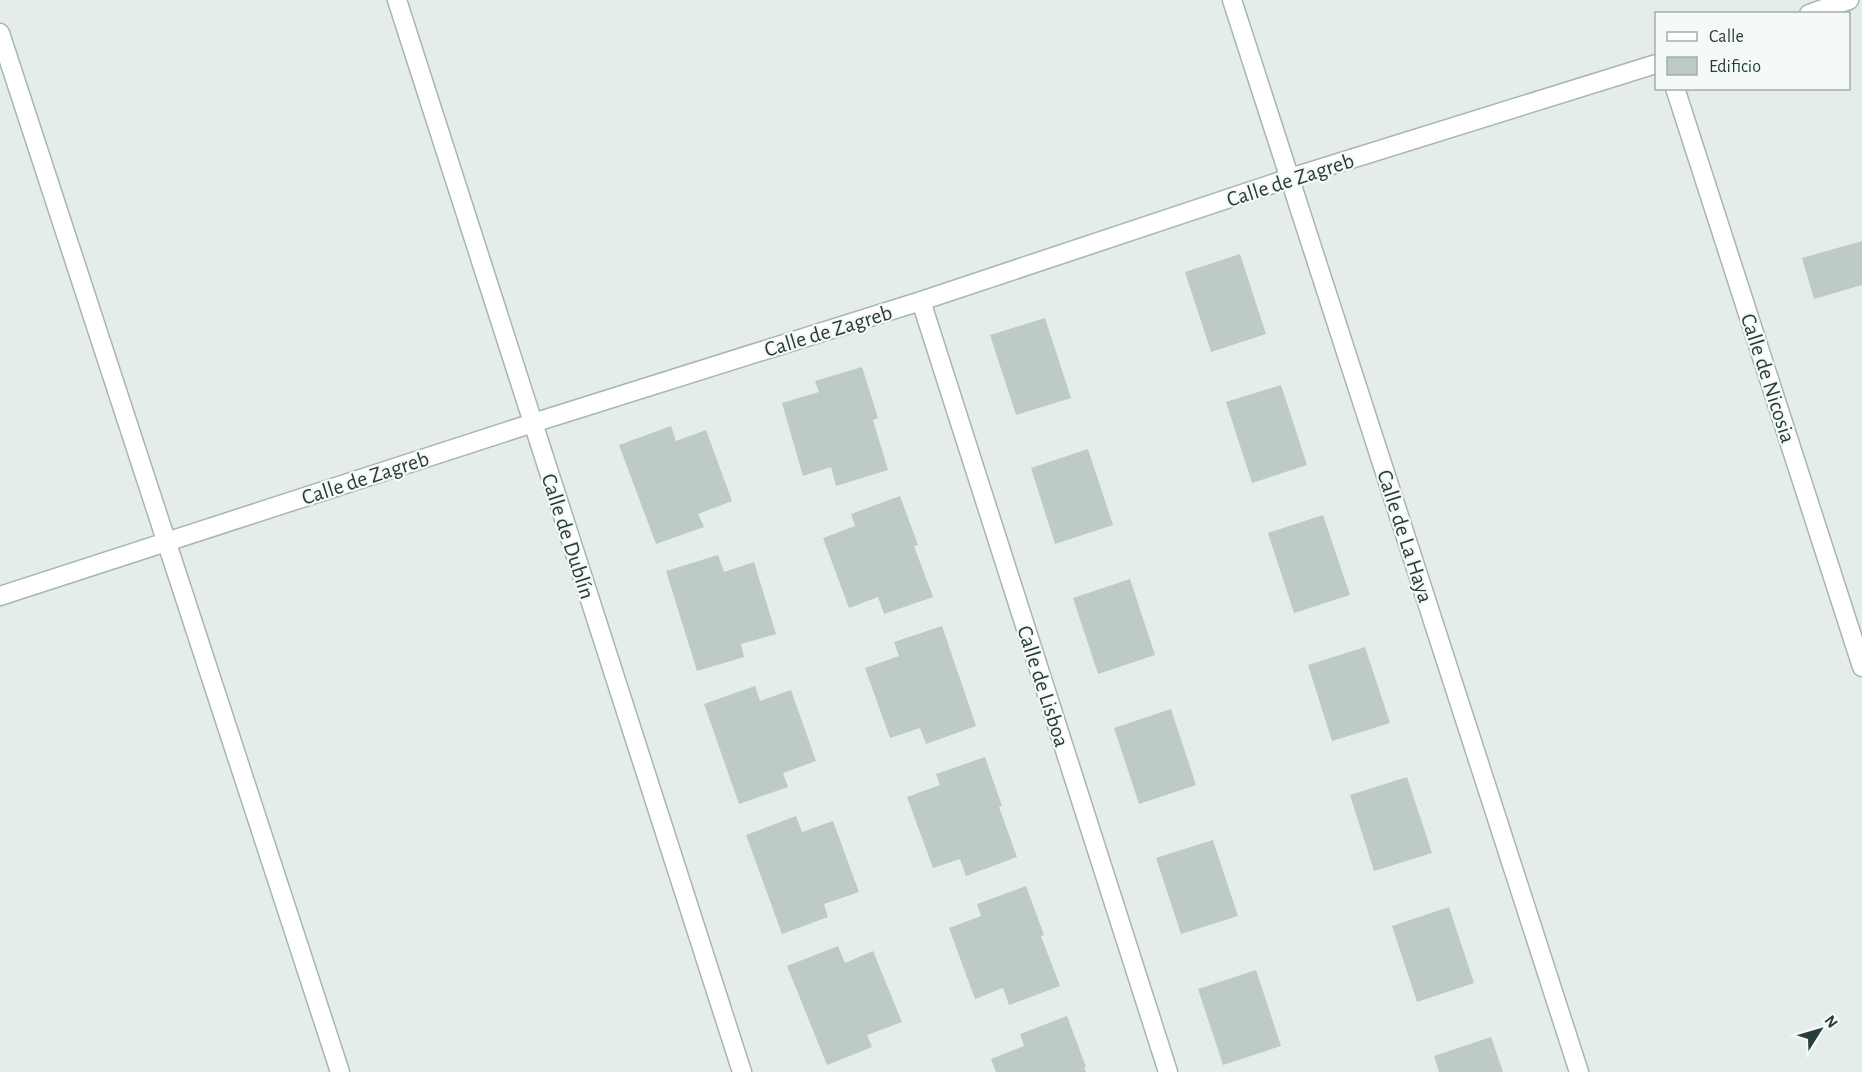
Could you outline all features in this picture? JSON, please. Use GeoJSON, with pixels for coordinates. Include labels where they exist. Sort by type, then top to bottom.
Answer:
{"type":"FeatureCollection","features":[{"type":"Feature","properties":{"kind":"street","name":"Calle de Dublín"},"geometry":{"type":"LineString","coordinates":[[397,0],[742,1072]]}},
{"type":"Feature","properties":{"kind":"street","name":"Calle de La Haya"},"geometry":{"type":"LineString","coordinates":[[1232,0],[1579,1072]]}},
{"type":"Feature","properties":{"kind":"street"},"geometry":{"type":"LineString","coordinates":[[1815,12],[1849,0]]}},
{"type":"Feature","properties":{"kind":"street"},"geometry":{"type":"LineString","coordinates":[[0,33],[340,1072]]}},
{"type":"Feature","properties":{"kind":"street","name":"Calle de Zagreb"},"geometry":{"type":"LineString","coordinates":[[0,596],[533,423],[921,301],[1290,178],[1655,64]]}},
{"type":"Feature","properties":{"kind":"street","name":"Calle de Nicosia"},"geometry":{"type":"LineString","coordinates":[[1677,90],[1862,667]]}},
{"type":"Feature","properties":{"kind":"street","name":"Calle de Lisboa"},"geometry":{"type":"LineString","coordinates":[[921,301],[1168,1072]]}},
{"type":"Feature","properties":{"kind":"building"},"geometry":{"type":"Polygon","coordinates":[[[1862,241],[1862,285],[1814,299],[1802,258],[1862,241]]]}},
{"type":"Feature","properties":{"kind":"building"},"geometry":{"type":"Polygon","coordinates":[[[1240,254],[1266,334],[1211,352],[1185,272],[1240,254]]]}},
{"type":"Feature","properties":{"kind":"building"},"geometry":{"type":"Polygon","coordinates":[[[1045,318],[1071,398],[1016,415],[990,335],[1045,318]]]}},
{"type":"Feature","properties":{"kind":"building"},"geometry":{"type":"Polygon","coordinates":[[[862,367],[878,418],[873,420],[888,470],[836,486],[831,467],[803,476],[782,403],[819,392],[815,381],[862,367]]]}},
{"type":"Feature","properties":{"kind":"building"},"geometry":{"type":"Polygon","coordinates":[[[1281,385],[1307,465],[1252,483],[1226,402],[1281,385]]]}},
{"type":"Feature","properties":{"kind":"building"},"geometry":{"type":"Polygon","coordinates":[[[671,426],[676,441],[706,430],[732,501],[698,514],[704,527],[656,544],[619,445],[671,426]]]}},
{"type":"Feature","properties":{"kind":"building"},"geometry":{"type":"Polygon","coordinates":[[[1088,449],[1113,525],[1055,544],[1031,468],[1088,449]]]}},
{"type":"Feature","properties":{"kind":"building"},"geometry":{"type":"Polygon","coordinates":[[[900,496],[918,545],[914,546],[933,597],[884,614],[878,597],[849,608],[823,538],[855,526],[851,514],[900,496]]]}},
{"type":"Feature","properties":{"kind":"building"},"geometry":{"type":"Polygon","coordinates":[[[1323,515],[1350,595],[1294,613],[1268,533],[1323,515]]]}},
{"type":"Feature","properties":{"kind":"building"},"geometry":{"type":"Polygon","coordinates":[[[718,555],[724,572],[754,562],[776,634],[741,644],[744,657],[697,671],[666,571],[718,555]]]}},
{"type":"Feature","properties":{"kind":"building"},"geometry":{"type":"Polygon","coordinates":[[[1130,579],[1155,655],[1098,674],[1073,598],[1130,579]]]}},
{"type":"Feature","properties":{"kind":"building"},"geometry":{"type":"Polygon","coordinates":[[[942,626],[976,726],[926,744],[920,728],[890,738],[865,668],[899,656],[894,642],[942,626]]]}},
{"type":"Feature","properties":{"kind":"building"},"geometry":{"type":"Polygon","coordinates":[[[1365,647],[1390,723],[1332,741],[1308,665],[1365,647]]]}},
{"type":"Feature","properties":{"kind":"building"},"geometry":{"type":"Polygon","coordinates":[[[755,686],[760,701],[791,690],[816,761],[783,773],[788,787],[739,804],[704,704],[755,686]]]}},
{"type":"Feature","properties":{"kind":"building"},"geometry":{"type":"Polygon","coordinates":[[[1171,709],[1196,785],[1139,804],[1114,728],[1171,709]]]}},
{"type":"Feature","properties":{"kind":"building"},"geometry":{"type":"Polygon","coordinates":[[[985,757],[1002,806],[999,807],[1017,857],[966,876],[960,859],[933,868],[907,797],[940,785],[936,774],[985,757]]]}},
{"type":"Feature","properties":{"kind":"building"},"geometry":{"type":"Polygon","coordinates":[[[1407,777],[1432,853],[1374,871],[1350,795],[1407,777]]]}},
{"type":"Feature","properties":{"kind":"building"},"geometry":{"type":"Polygon","coordinates":[[[796,816],[802,832],[833,821],[859,892],[824,904],[828,917],[782,934],[746,835],[796,816]]]}},
{"type":"Feature","properties":{"kind":"building"},"geometry":{"type":"Polygon","coordinates":[[[1213,840],[1238,916],[1181,934],[1156,858],[1213,840]]]}},
{"type":"Feature","properties":{"kind":"building"},"geometry":{"type":"Polygon","coordinates":[[[1026,886],[1044,935],[1041,936],[1060,986],[1009,1005],[1003,988],[975,999],[949,928],[981,916],[977,904],[1026,886]]]}},
{"type":"Feature","properties":{"kind":"building"},"geometry":{"type":"Polygon","coordinates":[[[1449,907],[1474,983],[1417,1002],[1392,926],[1449,907]]]}},
{"type":"Feature","properties":{"kind":"building"},"geometry":{"type":"Polygon","coordinates":[[[838,946],[845,963],[873,951],[902,1022],[867,1035],[872,1047],[827,1065],[787,966],[838,946]]]}},
{"type":"Feature","properties":{"kind":"building"},"geometry":{"type":"Polygon","coordinates":[[[1256,970],[1281,1046],[1223,1065],[1198,989],[1256,970]]]}},
{"type":"Feature","properties":{"kind":"building"},"geometry":{"type":"Polygon","coordinates":[[[1067,1016],[1086,1072],[996,1072],[991,1059],[1024,1046],[1020,1034],[1067,1016]]]}},
{"type":"Feature","properties":{"kind":"building"},"geometry":{"type":"Polygon","coordinates":[[[1491,1037],[1503,1072],[1439,1072],[1434,1056],[1491,1037]]]}}]}
